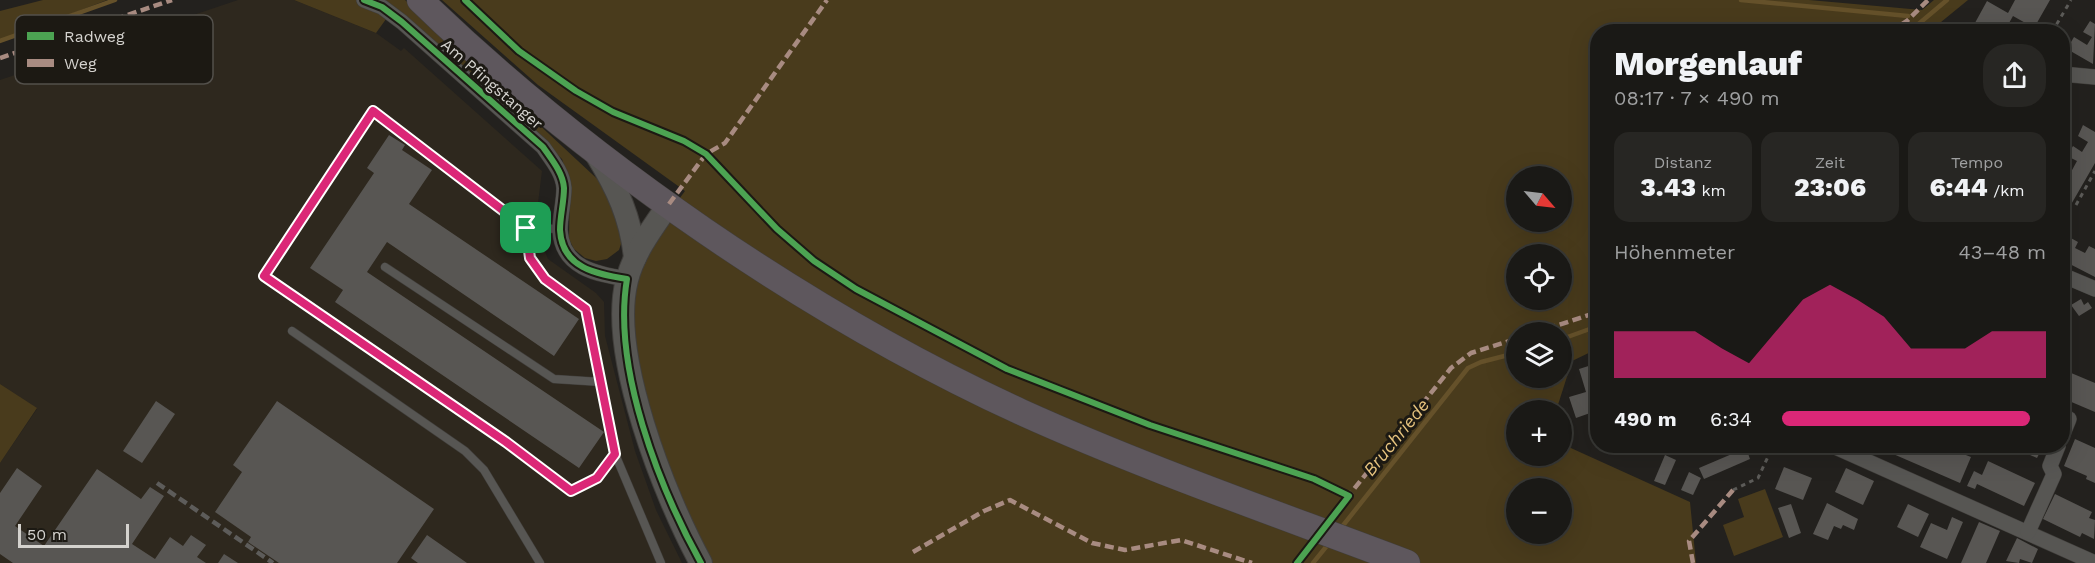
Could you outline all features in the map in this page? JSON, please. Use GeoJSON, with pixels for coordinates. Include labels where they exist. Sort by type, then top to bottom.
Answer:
{"type":"FeatureCollection","features":[{"type":"Feature","properties":{"kind":"main road"},"geometry":{"type":"LineString","coordinates":[[420,0],[484,59],[593,148],[669,204],[783,280],[942,372],[1020,412],[1407,563]]}},
{"type":"Feature","properties":{"kind":"street","name":"Am Pfingstanger"},"geometry":{"type":"LineString","coordinates":[[364,0],[382,7],[402,22],[543,147],[557,167],[564,187],[560,229],[563,249],[574,262],[598,274],[627,279]]}},
{"type":"Feature","properties":{"kind":"street"},"geometry":{"type":"LineString","coordinates":[[2070,74],[2088,74],[2095,77]]}},
{"type":"Feature","properties":{"kind":"street"},"geometry":{"type":"LineString","coordinates":[[593,148],[619,192],[632,227],[635,258]]}},
{"type":"Feature","properties":{"kind":"street"},"geometry":{"type":"LineString","coordinates":[[669,204],[635,258],[627,279],[623,302],[626,338],[644,426],[668,498],[701,563]]}},
{"type":"Feature","properties":{"kind":"street"},"geometry":{"type":"LineString","coordinates":[[2070,278],[2095,289]]}},
{"type":"Feature","properties":{"kind":"street"},"geometry":{"type":"LineString","coordinates":[[1854,453],[2095,563]]}},
{"type":"Feature","properties":{"kind":"street"},"geometry":{"type":"LineString","coordinates":[[2028,532],[2054,474],[2050,466],[2055,453]]}},
{"type":"Feature","properties":{"kind":"lane"},"geometry":{"type":"LineString","coordinates":[[560,229],[526,228],[373,111],[264,276],[496,435],[571,491],[597,478],[615,454]]}},
{"type":"Feature","properties":{"kind":"lane"},"geometry":{"type":"LineString","coordinates":[[526,228],[530,258],[545,279],[586,309],[615,454],[661,563]]}},
{"type":"Feature","properties":{"kind":"lane"},"geometry":{"type":"LineString","coordinates":[[385,267],[554,379],[601,382]]}},
{"type":"Feature","properties":{"kind":"lane"},"geometry":{"type":"LineString","coordinates":[[292,331],[465,451],[484,470],[540,563]]}},
{"type":"Feature","properties":{"kind":"path"},"geometry":{"type":"LineString","coordinates":[[2057,24],[2071,0]]}},
{"type":"Feature","properties":{"kind":"path"},"geometry":{"type":"LineString","coordinates":[[2076,205],[2095,171]]}},
{"type":"Feature","properties":{"kind":"path"},"geometry":{"type":"LineString","coordinates":[[1734,490],[1758,478],[1770,453]]}},
{"type":"Feature","properties":{"kind":"shaded area"},"geometry":{"type":"Polygon","coordinates":[[[43,0],[107,0],[68,15],[15,15],[15,35],[0,41],[0,11],[43,0]]]}},
{"type":"Feature","properties":{"kind":"shaded area"},"geometry":{"type":"Polygon","coordinates":[[[238,0],[294,0],[376,33],[401,51],[404,48],[542,171],[537,211],[539,237],[548,259],[596,293],[604,302],[605,336],[635,451],[656,510],[682,563],[0,563],[0,463],[37,409],[0,384],[0,80],[15,75],[15,84],[213,84],[213,15],[193,15],[238,0]]]}},
{"type":"Feature","properties":{"kind":"shaded area"},"geometry":{"type":"Polygon","coordinates":[[[294,0],[405,0],[607,188],[623,238],[619,250],[607,259],[596,261],[585,258],[574,249],[569,239],[570,184],[562,159],[394,8],[376,33],[294,0]]]}},
{"type":"Feature","properties":{"kind":"shaded area"},"geometry":{"type":"Polygon","coordinates":[[[442,0],[1809,0],[1922,10],[1934,0],[1968,0],[1939,24],[1590,24],[1590,352],[1572,361],[1572,322],[1506,322],[1506,388],[1563,388],[1560,400],[1506,400],[1506,466],[1572,466],[1572,449],[1690,502],[1696,563],[711,563],[648,423],[628,304],[655,232],[685,191],[538,85],[442,0]]]}},
{"type":"Feature","properties":{"kind":"shaded area"},"geometry":{"type":"Polygon","coordinates":[[[0,384],[37,408],[0,463],[0,384]]]}},
{"type":"Feature","properties":{"kind":"shaded area"},"geometry":{"type":"Polygon","coordinates":[[[1765,489],[1783,537],[1734,556],[1723,525],[1744,517],[1738,499],[1765,489]]]}},
{"type":"Feature","properties":{"kind":"building"},"geometry":{"type":"Polygon","coordinates":[[[2015,0],[2050,0],[2036,24],[2027,24],[2013,16],[2008,24],[1974,24],[1987,1],[2008,13],[2015,0]]]}},
{"type":"Feature","properties":{"kind":"building"},"geometry":{"type":"Polygon","coordinates":[[[2090,21],[2095,24],[2093,64],[2070,51],[2070,44],[2074,37],[2087,45],[2092,37],[2083,32],[2090,21]]]}},
{"type":"Feature","properties":{"kind":"building"},"geometry":{"type":"Polygon","coordinates":[[[2083,125],[2095,132],[2095,163],[2070,206],[2070,171],[2077,161],[2070,158],[2070,151],[2073,146],[2082,152],[2088,142],[2078,136],[2083,125]]]}},
{"type":"Feature","properties":{"kind":"building"},"geometry":{"type":"Polygon","coordinates":[[[389,135],[405,145],[402,150],[432,170],[409,204],[579,319],[554,356],[387,242],[367,272],[604,432],[579,468],[335,302],[343,290],[310,268],[374,173],[367,168],[389,135]]]}},
{"type":"Feature","properties":{"kind":"building"},"geometry":{"type":"Polygon","coordinates":[[[2070,238],[2078,242],[2075,248],[2085,253],[2089,246],[2095,249],[2095,277],[2070,264],[2070,238]]]}},
{"type":"Feature","properties":{"kind":"building"},"geometry":{"type":"Polygon","coordinates":[[[2081,299],[2084,305],[2088,302],[2092,308],[2079,316],[2071,305],[2081,299]]]}},
{"type":"Feature","properties":{"kind":"building"},"geometry":{"type":"Polygon","coordinates":[[[1590,366],[1590,413],[1576,418],[1572,400],[1569,397],[1586,392],[1579,369],[1590,366]]]}},
{"type":"Feature","properties":{"kind":"building"},"geometry":{"type":"Polygon","coordinates":[[[2070,373],[2095,383],[2095,412],[2070,401],[2070,373]]]}},
{"type":"Feature","properties":{"kind":"building"},"geometry":{"type":"Polygon","coordinates":[[[156,401],[175,414],[142,463],[123,451],[156,401]]]}},
{"type":"Feature","properties":{"kind":"building"},"geometry":{"type":"Polygon","coordinates":[[[277,401],[434,509],[397,563],[279,563],[248,542],[251,537],[215,512],[242,472],[233,465],[277,401]]]}},
{"type":"Feature","properties":{"kind":"building"},"geometry":{"type":"Polygon","coordinates":[[[2075,439],[2095,448],[2095,483],[2086,479],[2087,476],[2064,466],[2075,439]]]}},
{"type":"Feature","properties":{"kind":"building"},"geometry":{"type":"Polygon","coordinates":[[[1734,453],[1748,453],[1750,459],[1704,479],[1699,468],[1734,453]]]}},
{"type":"Feature","properties":{"kind":"building"},"geometry":{"type":"Polygon","coordinates":[[[1891,453],[1961,453],[1971,457],[1960,483],[1891,453]]]}},
{"type":"Feature","properties":{"kind":"building"},"geometry":{"type":"Polygon","coordinates":[[[2026,453],[2040,453],[2037,458],[2026,453]]]}},
{"type":"Feature","properties":{"kind":"building"},"geometry":{"type":"Polygon","coordinates":[[[1665,455],[1676,460],[1665,485],[1654,481],[1665,455]]]}},
{"type":"Feature","properties":{"kind":"building"},"geometry":{"type":"Polygon","coordinates":[[[1988,461],[2035,483],[2024,506],[1977,484],[1975,489],[1967,486],[1974,471],[1982,475],[1988,461]]]}},
{"type":"Feature","properties":{"kind":"building"},"geometry":{"type":"Polygon","coordinates":[[[1784,467],[1812,478],[1803,500],[1775,489],[1784,467]]]}},
{"type":"Feature","properties":{"kind":"building"},"geometry":{"type":"Polygon","coordinates":[[[17,468],[42,486],[15,526],[44,546],[97,469],[141,499],[150,487],[164,496],[132,544],[155,559],[170,537],[183,546],[191,535],[206,545],[197,557],[206,563],[13,563],[0,554],[0,493],[17,468]]]}},
{"type":"Feature","properties":{"kind":"building"},"geometry":{"type":"Polygon","coordinates":[[[1846,468],[1874,481],[1863,505],[1835,492],[1846,468]]]}},
{"type":"Feature","properties":{"kind":"building"},"geometry":{"type":"Polygon","coordinates":[[[1689,472],[1701,478],[1693,495],[1681,490],[1689,472]]]}},
{"type":"Feature","properties":{"kind":"building"},"geometry":{"type":"Polygon","coordinates":[[[2055,494],[2092,512],[2089,518],[2095,520],[2094,539],[2082,533],[2080,537],[2043,519],[2055,494]]]}},
{"type":"Feature","properties":{"kind":"building"},"geometry":{"type":"Polygon","coordinates":[[[1827,503],[1858,519],[1854,530],[1843,525],[1841,529],[1834,526],[1828,540],[1813,534],[1827,503]]]}},
{"type":"Feature","properties":{"kind":"building"},"geometry":{"type":"Polygon","coordinates":[[[1791,504],[1801,533],[1789,538],[1778,508],[1791,504]]]}},
{"type":"Feature","properties":{"kind":"building"},"geometry":{"type":"Polygon","coordinates":[[[1908,504],[1929,514],[1918,537],[1897,527],[1908,504]]]}},
{"type":"Feature","properties":{"kind":"building"},"geometry":{"type":"Polygon","coordinates":[[[1952,517],[1963,522],[1947,559],[1920,547],[1931,523],[1947,530],[1952,517]]]}},
{"type":"Feature","properties":{"kind":"building"},"geometry":{"type":"Polygon","coordinates":[[[1979,522],[2000,531],[1986,563],[1961,563],[1979,522]]]}},
{"type":"Feature","properties":{"kind":"building"},"geometry":{"type":"Polygon","coordinates":[[[427,535],[467,563],[418,563],[411,558],[427,535]]]}},
{"type":"Feature","properties":{"kind":"building"},"geometry":{"type":"Polygon","coordinates":[[[2017,538],[2038,549],[2032,563],[2020,559],[2019,563],[2006,561],[2017,538]]]}},
{"type":"Feature","properties":{"kind":"building"},"geometry":{"type":"Polygon","coordinates":[[[224,554],[238,563],[218,563],[224,554]]]}},
{"type":"Feature","properties":{"kind":"waterway"},"geometry":{"type":"LineString","coordinates":[[73,15],[115,0]]}},
{"type":"Feature","properties":{"kind":"waterway"},"geometry":{"type":"LineString","coordinates":[[1741,0],[1908,16]]}},
{"type":"Feature","properties":{"kind":"waterway","name":"Bruchriede"},"geometry":{"type":"LineString","coordinates":[[1918,24],[1947,0]]}},
{"type":"Feature","properties":{"kind":"waterway"},"geometry":{"type":"LineString","coordinates":[[0,41],[15,36]]}},
{"type":"Feature","properties":{"kind":"waterway","name":"Bruchriede"},"geometry":{"type":"LineString","coordinates":[[1572,335],[1590,329]]}},
{"type":"Feature","properties":{"kind":"waterway","name":"Bruchriede"},"geometry":{"type":"LineString","coordinates":[[1341,528],[1468,368],[1506,356]]}},
{"type":"Feature","properties":{"kind":"waterway","name":"Bruchriede"},"geometry":{"type":"LineString","coordinates":[[1313,563],[1330,542]]}},
{"type":"Feature","properties":{"kind":"railway"},"geometry":{"type":"LineString","coordinates":[[157,483],[273,563]]}},
{"type":"Feature","properties":{"kind":"marked path"},"geometry":{"type":"LineString","coordinates":[[128,15],[172,0]]}},
{"type":"Feature","properties":{"kind":"marked path"},"geometry":{"type":"LineString","coordinates":[[669,204],[706,154],[725,143],[827,0]]}},
{"type":"Feature","properties":{"kind":"marked path"},"geometry":{"type":"LineString","coordinates":[[1902,24],[1928,0]]}},
{"type":"Feature","properties":{"kind":"marked path"},"geometry":{"type":"LineString","coordinates":[[0,58],[15,53]]}},
{"type":"Feature","properties":{"kind":"marked path"},"geometry":{"type":"LineString","coordinates":[[1568,322],[1590,315]]}},
{"type":"Feature","properties":{"kind":"marked path"},"geometry":{"type":"LineString","coordinates":[[1346,499],[1451,368],[1471,353],[1506,342]]}},
{"type":"Feature","properties":{"kind":"marked path"},"geometry":{"type":"LineString","coordinates":[[1693,563],[1689,541],[1733,490]]}},
{"type":"Feature","properties":{"kind":"marked path"},"geometry":{"type":"LineString","coordinates":[[913,552],[984,511],[1010,500],[1092,543],[1125,550],[1181,540],[1252,563]]}},
{"type":"Feature","properties":{"kind":"cycle path"},"geometry":{"type":"LineString","coordinates":[[364,0],[382,7],[402,22],[543,147],[562,177],[564,193],[560,230],[562,243],[567,253],[583,267],[604,275],[627,279],[624,313],[626,350],[643,426],[670,499],[701,563]]}},
{"type":"Feature","properties":{"kind":"cycle path"},"geometry":{"type":"LineString","coordinates":[[465,0],[519,51],[576,91],[613,112],[684,141],[706,154],[777,229],[814,261],[856,289],[1007,369],[1150,425],[1314,479],[1349,496],[1297,563]]}},
{"type":"Feature","properties":{"kind":"route"},"geometry":{"type":"LineString","coordinates":[[373,111],[526,228],[530,258],[545,279],[586,309],[615,454],[597,478],[571,491],[506,442],[264,276],[373,111]]}}]}
